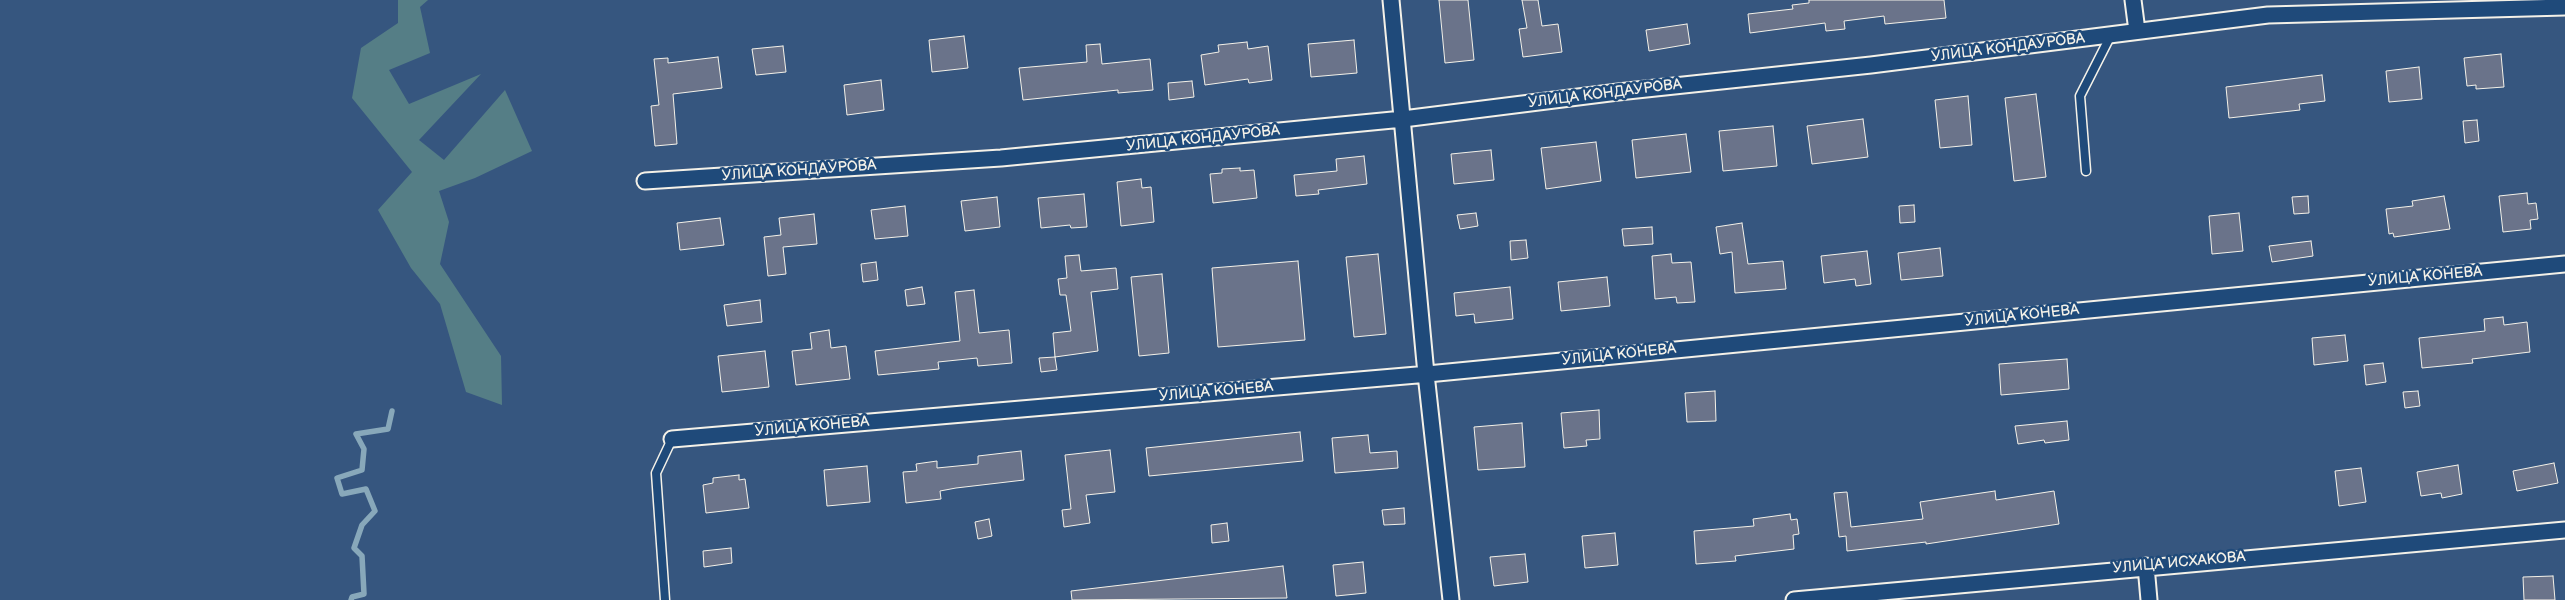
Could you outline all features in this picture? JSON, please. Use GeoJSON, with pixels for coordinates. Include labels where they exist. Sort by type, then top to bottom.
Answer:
{"type":"FeatureCollection","features":[{"type":"Feature","properties":{"kind":"street"},"geometry":{"type":"LineString","coordinates":[[1391,0],[1426,374],[1451,600]]}},
{"type":"Feature","properties":{"kind":"street"},"geometry":{"type":"LineString","coordinates":[[2133,0],[2137,32]]}},
{"type":"Feature","properties":{"kind":"street","name":"УЛИЦА КОНДАУРОВА"},"geometry":{"type":"LineString","coordinates":[[645,180],[1001,158],[1403,119],[1618,92],[1862,66],[2268,15],[2565,8]]}},
{"type":"Feature","properties":{"kind":"street","name":"УЛИЦА КОНЕВА"},"geometry":{"type":"LineString","coordinates":[[672,440],[1426,374],[2565,264]]}},
{"type":"Feature","properties":{"kind":"street","name":"УЛИЦА ИСХАКОВА"},"geometry":{"type":"LineString","coordinates":[[1794,600],[2146,566],[2565,530]]}},
{"type":"Feature","properties":{"kind":"street"},"geometry":{"type":"LineString","coordinates":[[2146,566],[2149,600]]}},
{"type":"Feature","properties":{"kind":"lane"},"geometry":{"type":"LineString","coordinates":[[2086,171],[2080,96],[2111,35]]}},
{"type":"Feature","properties":{"kind":"lane"},"geometry":{"type":"LineString","coordinates":[[665,600],[656,473],[672,440]]}},
{"type":"Feature","properties":{"kind":"green space"},"geometry":{"type":"Polygon","coordinates":[[[398,0],[428,0],[420,7],[430,53],[389,70],[409,104],[481,74],[419,140],[444,160],[505,90],[532,151],[475,178],[439,191],[449,222],[440,264],[501,356],[502,405],[466,392],[440,304],[411,268],[378,210],[412,172],[352,98],[361,48],[398,23],[398,0]]]}},
{"type":"Feature","properties":{"kind":"building"},"geometry":{"type":"Polygon","coordinates":[[[1439,0],[1468,0],[1474,60],[1445,63],[1439,0]]]}},
{"type":"Feature","properties":{"kind":"building"},"geometry":{"type":"Polygon","coordinates":[[[1522,0],[1538,0],[1542,26],[1558,24],[1562,52],[1523,57],[1519,29],[1527,28],[1522,0]]]}},
{"type":"Feature","properties":{"kind":"building"},"geometry":{"type":"Polygon","coordinates":[[[1809,0],[1944,0],[1946,18],[1885,24],[1884,16],[1844,21],[1845,29],[1826,31],[1825,23],[1750,33],[1748,14],[1793,9],[1792,5],[1809,3],[1809,0]]]}},
{"type":"Feature","properties":{"kind":"building"},"geometry":{"type":"Polygon","coordinates":[[[1687,24],[1690,44],[1649,51],[1646,30],[1687,24]]]}},
{"type":"Feature","properties":{"kind":"building"},"geometry":{"type":"Polygon","coordinates":[[[964,36],[968,68],[932,72],[929,40],[964,36]]]}},
{"type":"Feature","properties":{"kind":"building"},"geometry":{"type":"Polygon","coordinates":[[[1354,40],[1357,73],[1311,77],[1308,44],[1354,40]]]}},
{"type":"Feature","properties":{"kind":"building"},"geometry":{"type":"Polygon","coordinates":[[[1247,42],[1248,49],[1268,46],[1272,80],[1249,83],[1248,79],[1205,85],[1201,55],[1219,52],[1218,45],[1247,42]]]}},
{"type":"Feature","properties":{"kind":"building"},"geometry":{"type":"Polygon","coordinates":[[[1100,44],[1102,64],[1150,59],[1153,90],[1118,93],[1118,90],[1023,100],[1019,68],[1087,62],[1086,45],[1100,44]]]}},
{"type":"Feature","properties":{"kind":"building"},"geometry":{"type":"Polygon","coordinates":[[[783,46],[786,72],[756,75],[752,49],[783,46]]]}},
{"type":"Feature","properties":{"kind":"building"},"geometry":{"type":"Polygon","coordinates":[[[2501,54],[2504,87],[2476,89],[2476,85],[2467,86],[2464,58],[2501,54]]]}},
{"type":"Feature","properties":{"kind":"building"},"geometry":{"type":"Polygon","coordinates":[[[718,57],[722,88],[673,94],[677,144],[655,146],[651,106],[659,105],[654,59],[668,58],[668,63],[718,57]]]}},
{"type":"Feature","properties":{"kind":"building"},"geometry":{"type":"Polygon","coordinates":[[[2419,67],[2422,99],[2389,102],[2386,71],[2419,67]]]}},
{"type":"Feature","properties":{"kind":"building"},"geometry":{"type":"Polygon","coordinates":[[[2322,75],[2325,101],[2299,104],[2300,110],[2229,118],[2226,87],[2322,75]]]}},
{"type":"Feature","properties":{"kind":"building"},"geometry":{"type":"Polygon","coordinates":[[[881,80],[884,110],[847,115],[844,85],[881,80]]]}},
{"type":"Feature","properties":{"kind":"building"},"geometry":{"type":"Polygon","coordinates":[[[1192,81],[1194,97],[1169,100],[1168,83],[1192,81]]]}},
{"type":"Feature","properties":{"kind":"building"},"geometry":{"type":"Polygon","coordinates":[[[2036,94],[2046,177],[2014,181],[2005,98],[2036,94]]]}},
{"type":"Feature","properties":{"kind":"building"},"geometry":{"type":"Polygon","coordinates":[[[1968,96],[1972,145],[1940,148],[1935,100],[1968,96]]]}},
{"type":"Feature","properties":{"kind":"building"},"geometry":{"type":"Polygon","coordinates":[[[1863,119],[1868,157],[1812,164],[1807,126],[1863,119]]]}},
{"type":"Feature","properties":{"kind":"building"},"geometry":{"type":"Polygon","coordinates":[[[2477,120],[2479,141],[2465,143],[2463,121],[2477,120]]]}},
{"type":"Feature","properties":{"kind":"building"},"geometry":{"type":"Polygon","coordinates":[[[1773,126],[1777,166],[1723,171],[1719,131],[1773,126]]]}},
{"type":"Feature","properties":{"kind":"building"},"geometry":{"type":"Polygon","coordinates":[[[1686,134],[1691,172],[1636,178],[1632,140],[1686,134]]]}},
{"type":"Feature","properties":{"kind":"building"},"geometry":{"type":"Polygon","coordinates":[[[1596,142],[1601,181],[1546,189],[1541,148],[1596,142]]]}},
{"type":"Feature","properties":{"kind":"building"},"geometry":{"type":"Polygon","coordinates":[[[1491,150],[1494,180],[1454,184],[1451,154],[1491,150]]]}},
{"type":"Feature","properties":{"kind":"building"},"geometry":{"type":"Polygon","coordinates":[[[1364,156],[1367,184],[1318,190],[1319,194],[1296,196],[1294,175],[1337,171],[1336,159],[1364,156]]]}},
{"type":"Feature","properties":{"kind":"building"},"geometry":{"type":"Polygon","coordinates":[[[1240,168],[1240,171],[1254,170],[1257,198],[1213,203],[1210,174],[1222,173],[1222,169],[1240,168]]]}},
{"type":"Feature","properties":{"kind":"building"},"geometry":{"type":"Polygon","coordinates":[[[1141,179],[1142,188],[1151,187],[1154,222],[1121,226],[1117,182],[1141,179]]]}},
{"type":"Feature","properties":{"kind":"building"},"geometry":{"type":"Polygon","coordinates":[[[2527,193],[2528,204],[2536,203],[2538,219],[2530,220],[2531,229],[2503,232],[2499,196],[2527,193]]]}},
{"type":"Feature","properties":{"kind":"building"},"geometry":{"type":"Polygon","coordinates":[[[1084,194],[1087,227],[1071,228],[1070,225],[1041,228],[1038,198],[1084,194]]]}},
{"type":"Feature","properties":{"kind":"building"},"geometry":{"type":"Polygon","coordinates":[[[2308,196],[2309,213],[2294,214],[2292,197],[2308,196]]]}},
{"type":"Feature","properties":{"kind":"building"},"geometry":{"type":"Polygon","coordinates":[[[2444,196],[2450,229],[2394,237],[2393,233],[2389,234],[2386,209],[2413,206],[2412,201],[2444,196]]]}},
{"type":"Feature","properties":{"kind":"building"},"geometry":{"type":"Polygon","coordinates":[[[997,197],[1000,227],[965,231],[961,201],[997,197]]]}},
{"type":"Feature","properties":{"kind":"building"},"geometry":{"type":"Polygon","coordinates":[[[1914,205],[1915,222],[1900,223],[1899,206],[1914,205]]]}},
{"type":"Feature","properties":{"kind":"building"},"geometry":{"type":"Polygon","coordinates":[[[905,206],[908,236],[875,239],[871,210],[905,206]]]}},
{"type":"Feature","properties":{"kind":"building"},"geometry":{"type":"Polygon","coordinates":[[[1476,213],[1478,226],[1460,229],[1457,215],[1476,213]]]}},
{"type":"Feature","properties":{"kind":"building"},"geometry":{"type":"Polygon","coordinates":[[[2239,213],[2243,251],[2212,254],[2209,216],[2239,213]]]}},
{"type":"Feature","properties":{"kind":"building"},"geometry":{"type":"Polygon","coordinates":[[[814,214],[817,244],[783,247],[786,274],[768,276],[764,237],[781,235],[779,218],[814,214]]]}},
{"type":"Feature","properties":{"kind":"building"},"geometry":{"type":"Polygon","coordinates":[[[720,218],[724,245],[680,250],[677,223],[720,218]]]}},
{"type":"Feature","properties":{"kind":"building"},"geometry":{"type":"Polygon","coordinates":[[[1742,223],[1748,264],[1783,261],[1786,289],[1735,293],[1732,252],[1720,254],[1716,227],[1742,223]]]}},
{"type":"Feature","properties":{"kind":"building"},"geometry":{"type":"Polygon","coordinates":[[[1652,227],[1653,244],[1624,246],[1622,229],[1652,227]]]}},
{"type":"Feature","properties":{"kind":"building"},"geometry":{"type":"Polygon","coordinates":[[[1526,240],[1528,258],[1511,260],[1510,241],[1526,240]]]}},
{"type":"Feature","properties":{"kind":"building"},"geometry":{"type":"Polygon","coordinates":[[[2311,241],[2313,256],[2272,262],[2269,246],[2311,241]]]}},
{"type":"Feature","properties":{"kind":"building"},"geometry":{"type":"Polygon","coordinates":[[[1940,248],[1943,276],[1901,280],[1898,253],[1940,248]]]}},
{"type":"Feature","properties":{"kind":"building"},"geometry":{"type":"Polygon","coordinates":[[[1867,251],[1871,284],[1856,286],[1855,279],[1824,283],[1821,256],[1867,251]]]}},
{"type":"Feature","properties":{"kind":"building"},"geometry":{"type":"Polygon","coordinates":[[[1378,254],[1386,334],[1354,337],[1346,257],[1378,254]]]}},
{"type":"Feature","properties":{"kind":"building"},"geometry":{"type":"Polygon","coordinates":[[[1671,254],[1672,263],[1691,262],[1695,302],[1677,303],[1676,297],[1655,299],[1652,256],[1671,254]]]}},
{"type":"Feature","properties":{"kind":"building"},"geometry":{"type":"Polygon","coordinates":[[[1079,255],[1081,271],[1116,268],[1118,289],[1091,292],[1098,351],[1055,357],[1053,333],[1071,331],[1066,295],[1060,295],[1058,279],[1067,278],[1065,256],[1079,255]]]}},
{"type":"Feature","properties":{"kind":"building"},"geometry":{"type":"Polygon","coordinates":[[[1298,261],[1305,340],[1218,347],[1212,268],[1298,261]]]}},
{"type":"Feature","properties":{"kind":"building"},"geometry":{"type":"Polygon","coordinates":[[[876,262],[878,280],[863,282],[861,264],[876,262]]]}},
{"type":"Feature","properties":{"kind":"building"},"geometry":{"type":"Polygon","coordinates":[[[1162,274],[1169,353],[1139,356],[1131,277],[1162,274]]]}},
{"type":"Feature","properties":{"kind":"building"},"geometry":{"type":"Polygon","coordinates":[[[1607,277],[1610,306],[1561,311],[1558,282],[1607,277]]]}},
{"type":"Feature","properties":{"kind":"building"},"geometry":{"type":"Polygon","coordinates":[[[922,287],[925,304],[907,306],[905,290],[922,287]]]}},
{"type":"Feature","properties":{"kind":"building"},"geometry":{"type":"Polygon","coordinates":[[[1510,287],[1513,319],[1475,323],[1474,314],[1456,316],[1454,293],[1510,287]]]}},
{"type":"Feature","properties":{"kind":"building"},"geometry":{"type":"Polygon","coordinates":[[[974,290],[979,333],[1009,330],[1012,363],[978,366],[977,358],[938,362],[939,369],[878,375],[875,351],[960,341],[955,292],[974,290]]]}},
{"type":"Feature","properties":{"kind":"building"},"geometry":{"type":"Polygon","coordinates":[[[760,300],[762,322],[727,326],[724,305],[760,300]]]}},
{"type":"Feature","properties":{"kind":"building"},"geometry":{"type":"Polygon","coordinates":[[[2503,317],[2504,325],[2527,322],[2530,352],[2472,359],[2473,363],[2422,368],[2419,338],[2485,331],[2484,319],[2503,317]]]}},
{"type":"Feature","properties":{"kind":"building"},"geometry":{"type":"Polygon","coordinates":[[[829,330],[831,348],[846,346],[850,379],[796,385],[792,351],[812,349],[810,333],[829,330]]]}},
{"type":"Feature","properties":{"kind":"building"},"geometry":{"type":"Polygon","coordinates":[[[2345,335],[2348,361],[2314,365],[2312,338],[2345,335]]]}},
{"type":"Feature","properties":{"kind":"building"},"geometry":{"type":"Polygon","coordinates":[[[765,351],[769,387],[722,392],[718,356],[765,351]]]}},
{"type":"Feature","properties":{"kind":"building"},"geometry":{"type":"Polygon","coordinates":[[[1055,357],[1057,370],[1041,372],[1039,358],[1055,357]]]}},
{"type":"Feature","properties":{"kind":"building"},"geometry":{"type":"Polygon","coordinates":[[[2067,359],[2069,389],[2001,395],[1999,364],[2067,359]]]}},
{"type":"Feature","properties":{"kind":"building"},"geometry":{"type":"Polygon","coordinates":[[[2383,363],[2386,382],[2366,385],[2364,365],[2383,363]]]}},
{"type":"Feature","properties":{"kind":"building"},"geometry":{"type":"Polygon","coordinates":[[[1715,391],[1716,421],[1687,422],[1685,393],[1715,391]]]}},
{"type":"Feature","properties":{"kind":"building"},"geometry":{"type":"Polygon","coordinates":[[[2418,391],[2420,406],[2405,408],[2403,392],[2418,391]]]}},
{"type":"Feature","properties":{"kind":"building"},"geometry":{"type":"Polygon","coordinates":[[[1599,410],[1600,439],[1586,440],[1587,446],[1564,448],[1561,413],[1599,410]]]}},
{"type":"Feature","properties":{"kind":"building"},"geometry":{"type":"Polygon","coordinates":[[[2067,421],[2069,440],[2045,443],[2044,440],[2018,444],[2015,426],[2067,421]]]}},
{"type":"Feature","properties":{"kind":"building"},"geometry":{"type":"Polygon","coordinates":[[[1522,423],[1525,467],[1478,470],[1474,427],[1522,423]]]}},
{"type":"Feature","properties":{"kind":"building"},"geometry":{"type":"Polygon","coordinates":[[[1300,432],[1303,461],[1149,476],[1146,448],[1300,432]]]}},
{"type":"Feature","properties":{"kind":"building"},"geometry":{"type":"Polygon","coordinates":[[[1368,435],[1370,453],[1397,451],[1398,468],[1335,473],[1332,438],[1368,435]]]}},
{"type":"Feature","properties":{"kind":"building"},"geometry":{"type":"Polygon","coordinates":[[[1110,450],[1115,492],[1086,495],[1090,523],[1064,527],[1062,510],[1071,509],[1065,455],[1110,450]]]}},
{"type":"Feature","properties":{"kind":"building"},"geometry":{"type":"Polygon","coordinates":[[[1021,451],[1024,480],[940,491],[941,499],[906,503],[903,472],[917,471],[916,464],[937,461],[937,468],[978,464],[978,456],[1021,451]]]}},
{"type":"Feature","properties":{"kind":"building"},"geometry":{"type":"Polygon","coordinates":[[[2554,463],[2558,483],[2517,491],[2513,471],[2554,463]]]}},
{"type":"Feature","properties":{"kind":"building"},"geometry":{"type":"Polygon","coordinates":[[[2458,465],[2462,494],[2442,498],[2441,493],[2421,496],[2417,472],[2458,465]]]}},
{"type":"Feature","properties":{"kind":"building"},"geometry":{"type":"Polygon","coordinates":[[[867,466],[870,502],[827,506],[824,470],[867,466]]]}},
{"type":"Feature","properties":{"kind":"building"},"geometry":{"type":"Polygon","coordinates":[[[2361,468],[2366,502],[2339,506],[2335,471],[2361,468]]]}},
{"type":"Feature","properties":{"kind":"building"},"geometry":{"type":"Polygon","coordinates":[[[739,475],[739,480],[745,479],[749,508],[706,513],[703,485],[713,483],[713,478],[739,475]]]}},
{"type":"Feature","properties":{"kind":"building"},"geometry":{"type":"Polygon","coordinates":[[[1995,491],[1996,500],[2054,491],[2059,524],[1926,544],[1926,542],[1847,551],[1846,536],[1839,537],[1834,493],[1847,492],[1851,527],[1923,519],[1920,502],[1995,491]]]}},
{"type":"Feature","properties":{"kind":"building"},"geometry":{"type":"Polygon","coordinates":[[[1404,508],[1405,524],[1384,525],[1382,510],[1404,508]]]}},
{"type":"Feature","properties":{"kind":"building"},"geometry":{"type":"Polygon","coordinates":[[[1790,514],[1791,520],[1797,519],[1799,534],[1793,535],[1794,549],[1735,556],[1736,561],[1696,564],[1694,531],[1754,526],[1753,519],[1790,514]]]}},
{"type":"Feature","properties":{"kind":"building"},"geometry":{"type":"Polygon","coordinates":[[[989,519],[992,536],[978,539],[975,522],[989,519]]]}},
{"type":"Feature","properties":{"kind":"building"},"geometry":{"type":"Polygon","coordinates":[[[1227,523],[1229,541],[1212,543],[1211,525],[1227,523]]]}},
{"type":"Feature","properties":{"kind":"building"},"geometry":{"type":"Polygon","coordinates":[[[1615,533],[1618,565],[1585,568],[1582,536],[1615,533]]]}},
{"type":"Feature","properties":{"kind":"building"},"geometry":{"type":"Polygon","coordinates":[[[731,548],[732,563],[704,567],[703,551],[731,548]]]}},
{"type":"Feature","properties":{"kind":"building"},"geometry":{"type":"Polygon","coordinates":[[[1525,554],[1528,582],[1494,586],[1490,557],[1525,554]]]}},
{"type":"Feature","properties":{"kind":"building"},"geometry":{"type":"Polygon","coordinates":[[[1363,562],[1366,593],[1336,596],[1333,565],[1363,562]]]}},
{"type":"Feature","properties":{"kind":"building"},"geometry":{"type":"Polygon","coordinates":[[[1283,566],[1287,598],[1072,600],[1071,591],[1283,566]]]}},
{"type":"Feature","properties":{"kind":"building"},"geometry":{"type":"Polygon","coordinates":[[[2553,576],[2555,600],[2524,600],[2523,577],[2553,576]]]}},
{"type":"Feature","properties":{"kind":"waterway"},"geometry":{"type":"LineString","coordinates":[[351,600],[352,597],[364,594],[362,556],[354,548],[362,525],[375,511],[366,489],[342,494],[337,478],[362,470],[364,449],[356,434],[388,429],[392,411]]}}]}
